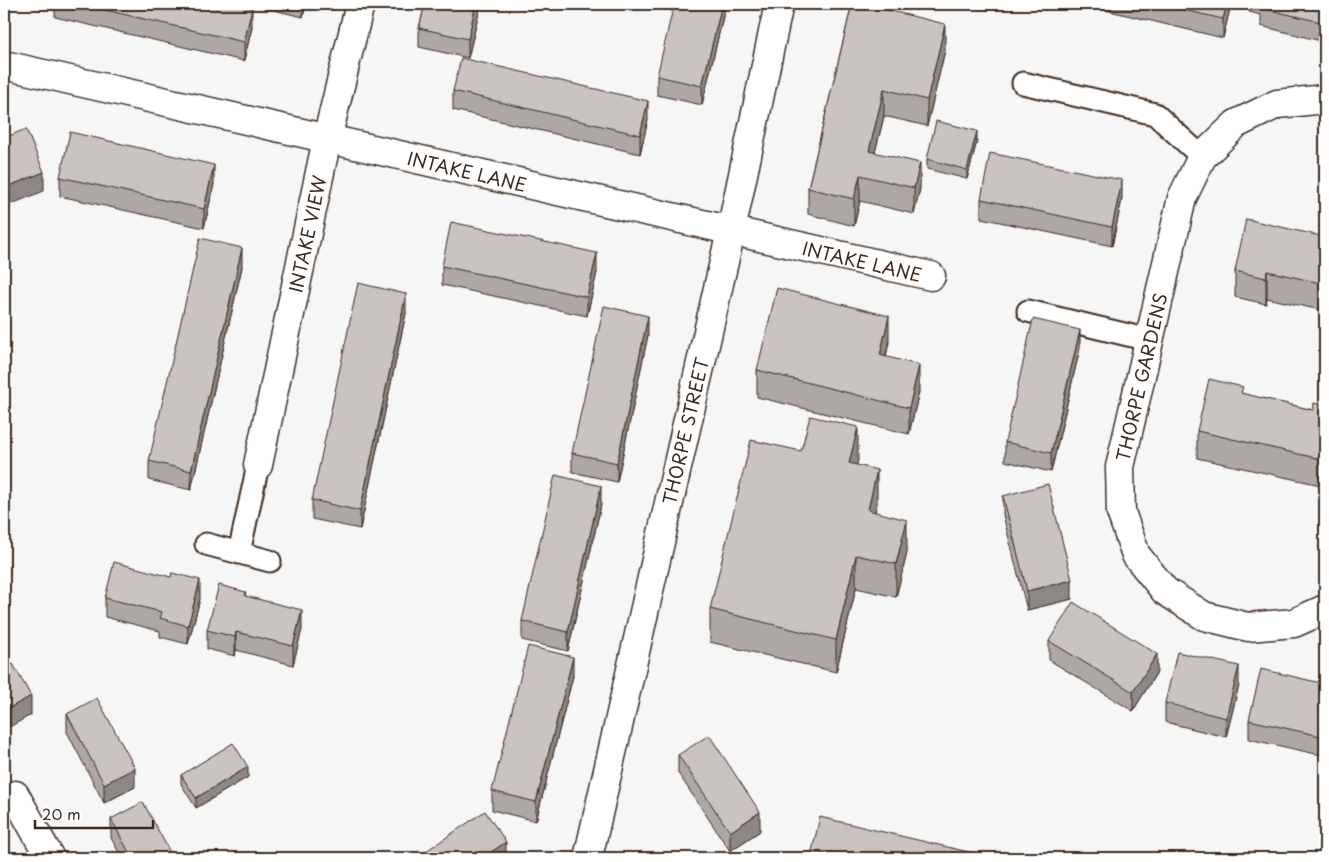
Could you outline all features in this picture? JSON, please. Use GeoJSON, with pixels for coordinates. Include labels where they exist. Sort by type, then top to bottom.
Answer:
{"type":"FeatureCollection","features":[{"type":"Feature","properties":{"kind":"street","name":"INTAKE VIEW"},"geometry":{"type":"LineString","coordinates":[[258,464],[327,139],[360,4]]}},
{"type":"Feature","properties":{"kind":"street","name":"THORPE STREET"},"geometry":{"type":"LineString","coordinates":[[588,858],[731,231],[779,4]]}},
{"type":"Feature","properties":{"kind":"street","name":"INTAKE LANE"},"geometry":{"type":"LineString","coordinates":[[4,65],[930,276]]}},
{"type":"Feature","properties":{"kind":"street","name":"THORPE GARDENS"},"geometry":{"type":"LineString","coordinates":[[1325,99],[1277,104],[1236,124],[1202,157],[1182,198],[1120,466],[1121,512],[1136,555],[1165,591],[1204,616],[1248,627],[1294,623],[1325,609]]}},
{"type":"Feature","properties":{"kind":"street"},"geometry":{"type":"LineString","coordinates":[[15,795],[50,858]]}},
{"type":"Feature","properties":{"kind":"lane"},"geometry":{"type":"LineString","coordinates":[[1023,83],[1155,114],[1202,157]]}},
{"type":"Feature","properties":{"kind":"lane"},"geometry":{"type":"LineString","coordinates":[[1028,311],[1149,340]]}},
{"type":"Feature","properties":{"kind":"lane"},"geometry":{"type":"LineString","coordinates":[[239,553],[258,464]]}},
{"type":"Feature","properties":{"kind":"lane"},"geometry":{"type":"LineString","coordinates":[[206,544],[270,561]]}},
{"type":"Feature","properties":{"kind":"building"},"geometry":{"type":"Polygon","coordinates":[[[79,4],[232,4],[252,8],[244,42],[79,4]]]}},
{"type":"Feature","properties":{"kind":"building"},"geometry":{"type":"Polygon","coordinates":[[[425,4],[476,4],[468,39],[419,28],[425,4]]]}},
{"type":"Feature","properties":{"kind":"building"},"geometry":{"type":"Polygon","coordinates":[[[674,4],[722,4],[702,86],[657,76],[674,4]]]}},
{"type":"Feature","properties":{"kind":"building"},"geometry":{"type":"Polygon","coordinates":[[[852,4],[862,4],[945,24],[927,100],[884,89],[869,151],[920,163],[914,188],[860,175],[854,199],[808,188],[852,4]]]}},
{"type":"Feature","properties":{"kind":"building"},"geometry":{"type":"Polygon","coordinates":[[[1158,4],[1227,4],[1223,19],[1158,4]]]}},
{"type":"Feature","properties":{"kind":"building"},"geometry":{"type":"Polygon","coordinates":[[[1262,4],[1325,4],[1325,23],[1261,8],[1262,4]]]}},
{"type":"Feature","properties":{"kind":"building"},"geometry":{"type":"Polygon","coordinates":[[[461,58],[648,101],[640,135],[453,91],[461,58]]]}},
{"type":"Feature","properties":{"kind":"building"},"geometry":{"type":"Polygon","coordinates":[[[936,121],[977,131],[967,170],[927,159],[936,121]]]}},
{"type":"Feature","properties":{"kind":"building"},"geometry":{"type":"Polygon","coordinates":[[[26,129],[44,172],[4,188],[4,138],[26,129]]]}},
{"type":"Feature","properties":{"kind":"building"},"geometry":{"type":"Polygon","coordinates":[[[70,132],[214,165],[204,209],[60,177],[70,132]]]}},
{"type":"Feature","properties":{"kind":"building"},"geometry":{"type":"Polygon","coordinates":[[[990,153],[1122,180],[1112,227],[981,199],[990,153]]]}},
{"type":"Feature","properties":{"kind":"building"},"geometry":{"type":"Polygon","coordinates":[[[1246,219],[1325,237],[1325,284],[1267,271],[1266,278],[1235,271],[1246,219]]]}},
{"type":"Feature","properties":{"kind":"building"},"geometry":{"type":"Polygon","coordinates":[[[451,222],[597,253],[587,297],[442,266],[451,222]]]}},
{"type":"Feature","properties":{"kind":"building"},"geometry":{"type":"Polygon","coordinates":[[[200,238],[242,248],[191,471],[149,461],[200,238]]]}},
{"type":"Feature","properties":{"kind":"building"},"geometry":{"type":"Polygon","coordinates":[[[358,283],[406,294],[360,511],[312,500],[358,283]]]}},
{"type":"Feature","properties":{"kind":"building"},"geometry":{"type":"Polygon","coordinates":[[[777,288],[889,316],[880,355],[919,365],[909,408],[757,370],[777,288]]]}},
{"type":"Feature","properties":{"kind":"building"},"geometry":{"type":"Polygon","coordinates":[[[604,306],[648,316],[617,463],[572,453],[604,306]]]}},
{"type":"Feature","properties":{"kind":"building"},"geometry":{"type":"Polygon","coordinates":[[[1033,319],[1080,330],[1051,453],[1005,442],[1033,319]]]}},
{"type":"Feature","properties":{"kind":"building"},"geometry":{"type":"Polygon","coordinates":[[[1209,379],[1243,387],[1241,393],[1313,410],[1314,403],[1325,406],[1325,460],[1197,431],[1209,379]]]}},
{"type":"Feature","properties":{"kind":"building"},"geometry":{"type":"Polygon","coordinates":[[[810,416],[858,427],[849,463],[877,470],[868,510],[907,520],[896,564],[856,555],[836,640],[710,609],[751,440],[801,451],[810,416]]]}},
{"type":"Feature","properties":{"kind":"building"},"geometry":{"type":"Polygon","coordinates":[[[555,475],[601,486],[568,632],[522,621],[555,475]]]}},
{"type":"Feature","properties":{"kind":"building"},"geometry":{"type":"Polygon","coordinates":[[[1048,484],[1072,580],[1027,591],[1003,496],[1048,484]]]}},
{"type":"Feature","properties":{"kind":"building"},"geometry":{"type":"Polygon","coordinates":[[[114,562],[171,577],[172,573],[200,580],[188,626],[160,618],[162,612],[105,598],[114,562]]]}},
{"type":"Feature","properties":{"kind":"building"},"geometry":{"type":"Polygon","coordinates":[[[219,585],[246,592],[245,596],[302,610],[293,646],[236,632],[235,637],[207,630],[219,585]]]}},
{"type":"Feature","properties":{"kind":"building"},"geometry":{"type":"Polygon","coordinates":[[[1073,602],[1157,654],[1133,692],[1049,641],[1073,602]]]}},
{"type":"Feature","properties":{"kind":"building"},"geometry":{"type":"Polygon","coordinates":[[[528,646],[573,657],[536,802],[492,791],[528,646]]]}},
{"type":"Feature","properties":{"kind":"building"},"geometry":{"type":"Polygon","coordinates":[[[1177,652],[1239,666],[1226,718],[1165,703],[1177,652]]]}},
{"type":"Feature","properties":{"kind":"building"},"geometry":{"type":"Polygon","coordinates":[[[13,664],[31,696],[4,711],[4,669],[13,664]]]}},
{"type":"Feature","properties":{"kind":"building"},"geometry":{"type":"Polygon","coordinates":[[[1261,669],[1325,684],[1325,737],[1249,720],[1261,669]]]}},
{"type":"Feature","properties":{"kind":"building"},"geometry":{"type":"Polygon","coordinates":[[[97,698],[135,768],[104,784],[67,714],[97,698]]]}},
{"type":"Feature","properties":{"kind":"building"},"geometry":{"type":"Polygon","coordinates":[[[709,735],[760,812],[730,832],[678,755],[709,735]]]}},
{"type":"Feature","properties":{"kind":"building"},"geometry":{"type":"Polygon","coordinates":[[[233,743],[248,767],[196,798],[181,775],[233,743]]]}},
{"type":"Feature","properties":{"kind":"building"},"geometry":{"type":"Polygon","coordinates":[[[143,802],[173,858],[132,858],[111,819],[143,802]]]}},
{"type":"Feature","properties":{"kind":"building"},"geometry":{"type":"Polygon","coordinates":[[[485,811],[506,842],[482,858],[416,858],[485,811]]]}},
{"type":"Feature","properties":{"kind":"building"},"geometry":{"type":"Polygon","coordinates":[[[820,817],[994,858],[843,858],[812,851],[820,817]]]}}]}
